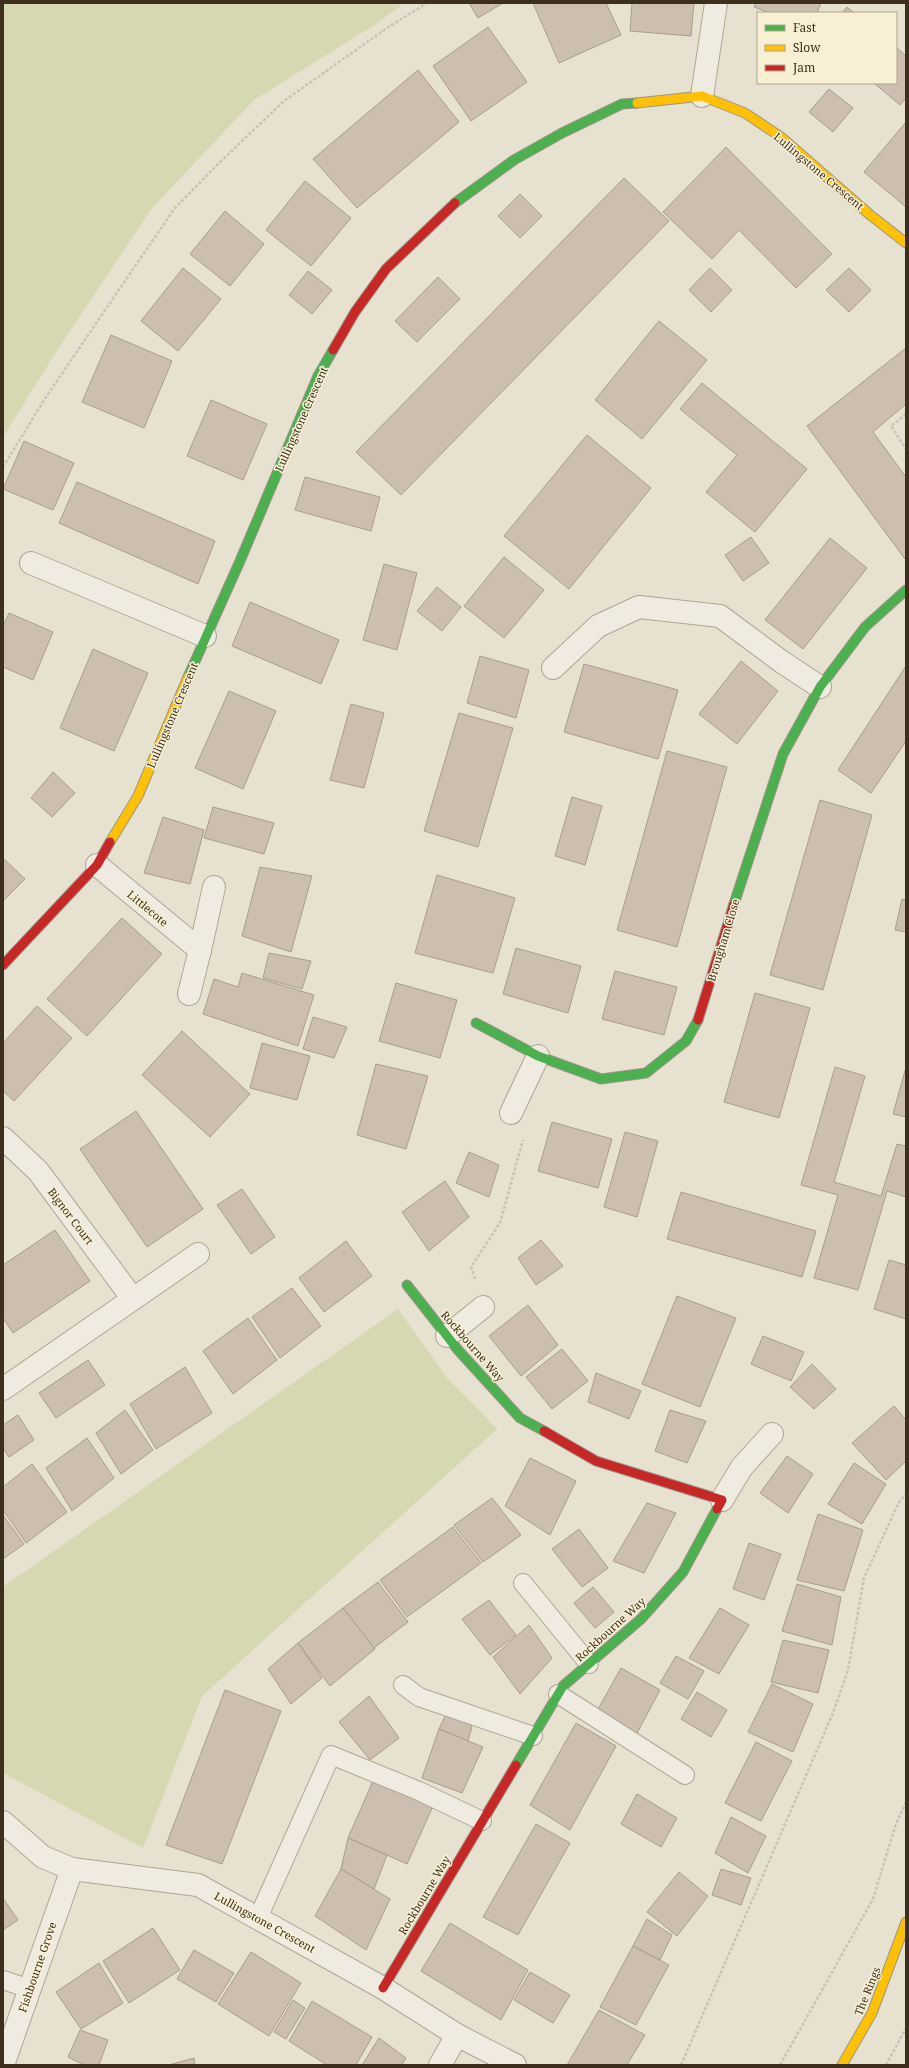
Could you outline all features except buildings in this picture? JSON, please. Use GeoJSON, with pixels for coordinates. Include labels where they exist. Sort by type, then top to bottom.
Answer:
{"type":"FeatureCollection","features":[{"type":"Feature","properties":{"kind":"street"},"geometry":{"type":"LineString","coordinates":[[702,96],[716,3]]}},
{"type":"Feature","properties":{"kind":"street","name":"Lullingstone Crescent"},"geometry":{"type":"LineString","coordinates":[[3,965],[97,865],[138,796],[205,636],[240,560],[318,376],[355,312],[386,269],[451,206],[514,160],[562,133],[622,104],[702,96],[745,114],[781,137],[869,214],[906,243]]}},
{"type":"Feature","properties":{"kind":"street"},"geometry":{"type":"LineString","coordinates":[[31,563],[205,636]]}},
{"type":"Feature","properties":{"kind":"street","name":"Brougham Close"},"geometry":{"type":"LineString","coordinates":[[476,1023],[538,1056],[601,1079],[646,1073],[686,1041],[700,1016],[751,848],[783,754],[820,687],[865,627],[906,590]]}},
{"type":"Feature","properties":{"kind":"street"},"geometry":{"type":"LineString","coordinates":[[553,668],[598,626],[640,607],[720,616],[782,662],[820,687]]}},
{"type":"Feature","properties":{"kind":"street","name":"Littlecote"},"geometry":{"type":"LineString","coordinates":[[97,865],[200,950]]}},
{"type":"Feature","properties":{"kind":"street"},"geometry":{"type":"LineString","coordinates":[[189,994],[214,887]]}},
{"type":"Feature","properties":{"kind":"street"},"geometry":{"type":"LineString","coordinates":[[510,1113],[538,1056]]}},
{"type":"Feature","properties":{"kind":"street","name":"Bignor Court"},"geometry":{"type":"LineString","coordinates":[[3,1138],[38,1171],[133,1299]]}},
{"type":"Feature","properties":{"kind":"street"},"geometry":{"type":"LineString","coordinates":[[3,1389],[198,1254]]}},
{"type":"Feature","properties":{"kind":"street","name":"Rockbourne Way"},"geometry":{"type":"LineString","coordinates":[[383,1988],[558,1694],[564,1686],[641,1619],[683,1572],[722,1500],[596,1461],[520,1418],[447,1336],[407,1285]]}},
{"type":"Feature","properties":{"kind":"street"},"geometry":{"type":"LineString","coordinates":[[447,1336],[483,1307]]}},
{"type":"Feature","properties":{"kind":"street"},"geometry":{"type":"LineString","coordinates":[[722,1500],[742,1467],[772,1434]]}},
{"type":"Feature","properties":{"kind":"street","name":"Lullingstone Crescent"},"geometry":{"type":"LineString","coordinates":[[3,1822],[43,1857],[72,1869],[198,1885],[383,1988],[457,2035],[515,2065]]}},
{"type":"Feature","properties":{"kind":"street","name":"Fishbourne Grove"},"geometry":{"type":"LineString","coordinates":[[3,2065],[72,1869]]}},
{"type":"Feature","properties":{"kind":"street","name":"The Rings"},"geometry":{"type":"LineString","coordinates":[[842,2065],[872,2013],[906,1922]]}},
{"type":"Feature","properties":{"kind":"street"},"geometry":{"type":"LineString","coordinates":[[440,2065],[457,2035]]}},
{"type":"Feature","properties":{"kind":"lane"},"geometry":{"type":"LineString","coordinates":[[523,1583],[589,1664]]}},
{"type":"Feature","properties":{"kind":"lane"},"geometry":{"type":"LineString","coordinates":[[403,1685],[418,1697],[533,1736]]}},
{"type":"Feature","properties":{"kind":"lane"},"geometry":{"type":"LineString","coordinates":[[558,1694],[685,1775]]}},
{"type":"Feature","properties":{"kind":"lane"},"geometry":{"type":"LineString","coordinates":[[258,1918],[331,1755],[419,1791],[482,1821]]}},
{"type":"Feature","properties":{"kind":"lane"},"geometry":{"type":"LineString","coordinates":[[3,1980],[30,1989]]}},
{"type":"Feature","properties":{"kind":"path"},"geometry":{"type":"LineString","coordinates":[[3,468],[44,400],[174,209],[218,164],[284,101],[387,28],[427,3]]}},
{"type":"Feature","properties":{"kind":"path"},"geometry":{"type":"LineString","coordinates":[[906,414],[891,426],[906,449]]}},
{"type":"Feature","properties":{"kind":"path"},"geometry":{"type":"LineString","coordinates":[[483,1307],[471,1267],[500,1223],[528,1122],[510,1113]]}},
{"type":"Feature","properties":{"kind":"path"},"geometry":{"type":"LineString","coordinates":[[681,2065],[833,1713],[848,1670],[864,1578],[899,1502],[906,1494]]}},
{"type":"Feature","properties":{"kind":"path"},"geometry":{"type":"LineString","coordinates":[[780,2065],[873,1899],[896,1824],[906,1802]]}},
{"type":"Feature","properties":{"kind":"path"},"geometry":{"type":"LineString","coordinates":[[886,2065],[906,2028]]}},
{"type":"Feature","properties":{"kind":"green space"},"geometry":{"type":"Polygon","coordinates":[[[3,3],[404,3],[376,24],[254,100],[152,208],[56,352],[3,437],[3,3]]]}},
{"type":"Feature","properties":{"kind":"green space"},"geometry":{"type":"Polygon","coordinates":[[[398,1309],[447,1378],[497,1429],[202,1696],[143,1848],[3,1773],[3,1587],[398,1309]]]}},
{"type":"Feature","properties":{"kind":"traffic: fast"},"geometry":{"type":"LineString","coordinates":[[455,203],[514,160],[562,133],[622,104],[637,103]]}},
{"type":"Feature","properties":{"kind":"traffic: fast"},"geometry":{"type":"LineString","coordinates":[[188,677],[240,561],[318,376],[333,350]]}},
{"type":"Feature","properties":{"kind":"traffic: fast"},"geometry":{"type":"LineString","coordinates":[[734,904],[783,754],[820,687],[865,627],[906,590]]}},
{"type":"Feature","properties":{"kind":"traffic: fast"},"geometry":{"type":"LineString","coordinates":[[476,1023],[538,1056],[601,1079],[646,1073],[686,1041],[698,1020]]}},
{"type":"Feature","properties":{"kind":"traffic: fast"},"geometry":{"type":"LineString","coordinates":[[407,1285],[458,1350],[520,1418],[544,1431]]}},
{"type":"Feature","properties":{"kind":"traffic: fast"},"geometry":{"type":"LineString","coordinates":[[516,1765],[563,1686],[641,1619],[683,1572],[717,1509]]}},
{"type":"Feature","properties":{"kind":"traffic: slow"},"geometry":{"type":"LineString","coordinates":[[637,103],[702,96],[745,113],[781,137],[869,214],[906,243]]}},
{"type":"Feature","properties":{"kind":"traffic: slow"},"geometry":{"type":"LineString","coordinates":[[110,842],[138,796],[188,677]]}},
{"type":"Feature","properties":{"kind":"traffic: slow"},"geometry":{"type":"LineString","coordinates":[[842,2065],[872,2013],[906,1922]]}},
{"type":"Feature","properties":{"kind":"traffic: jam"},"geometry":{"type":"LineString","coordinates":[[333,350],[355,312],[386,269],[455,203]]}},
{"type":"Feature","properties":{"kind":"traffic: jam"},"geometry":{"type":"LineString","coordinates":[[3,965],[97,865],[110,842]]}},
{"type":"Feature","properties":{"kind":"traffic: jam"},"geometry":{"type":"LineString","coordinates":[[698,1020],[734,904]]}},
{"type":"Feature","properties":{"kind":"traffic: jam"},"geometry":{"type":"LineString","coordinates":[[544,1431],[596,1461],[722,1500],[717,1509]]}},
{"type":"Feature","properties":{"kind":"traffic: jam"},"geometry":{"type":"LineString","coordinates":[[383,1988],[516,1765]]}}]}
